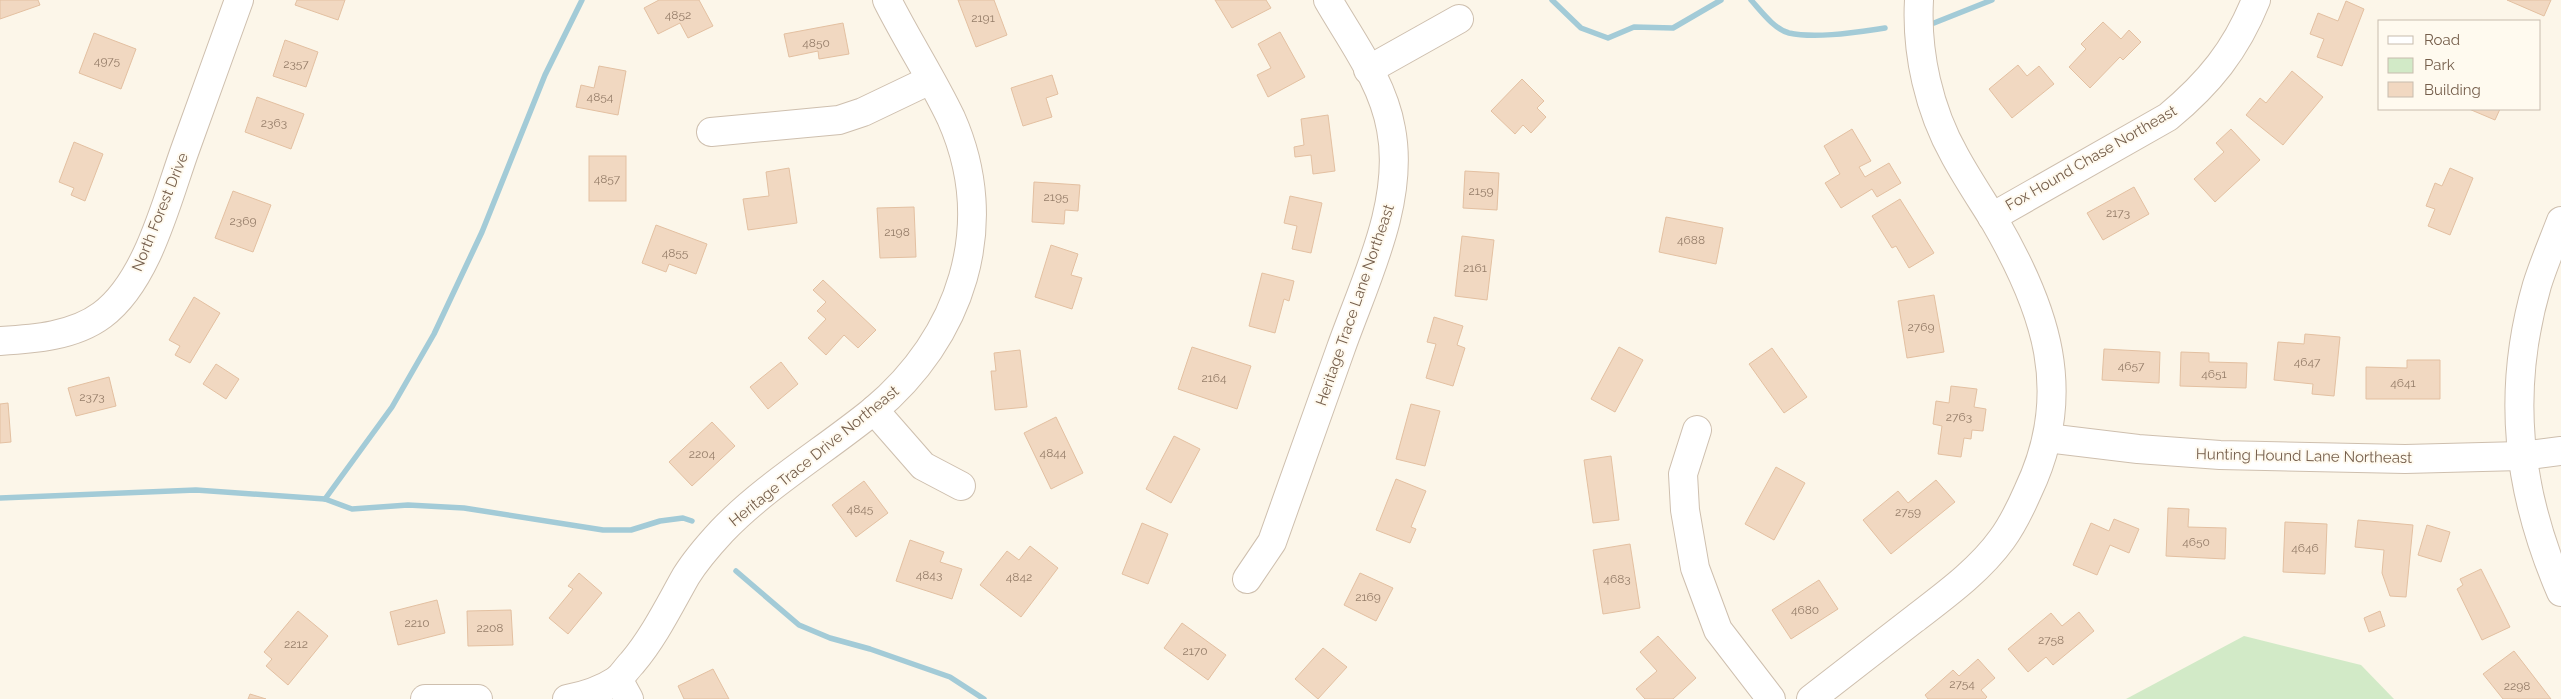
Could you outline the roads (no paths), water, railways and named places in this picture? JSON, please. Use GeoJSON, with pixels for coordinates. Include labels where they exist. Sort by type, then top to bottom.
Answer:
{"type":"FeatureCollection","features":[{"type":"Feature","properties":{"kind":"street","name":"Heritage Trace Drive Northeast"},"geometry":{"type":"LineString","coordinates":[[567,699],[623,689],[696,561],[722,530],[874,410],[908,377],[941,333],[958,296],[969,256],[972,212],[964,158],[951,119],[888,0]]}},
{"type":"Feature","properties":{"kind":"street","name":"Heritage Trace Lane Northeast"},"geometry":{"type":"LineString","coordinates":[[1246,579],[1272,542],[1381,236],[1390,204],[1394,163],[1391,128],[1383,99],[1328,0]]}},
{"type":"Feature","properties":{"kind":"street"},"geometry":{"type":"LineString","coordinates":[[1811,699],[1938,600],[1987,556],[2013,522],[2037,474],[2047,438],[2053,387],[2051,358],[2045,329],[2033,295],[2016,258],[1954,155],[1934,105],[1920,48],[1919,0]]}},
{"type":"Feature","properties":{"kind":"street","name":"Fox Hound Chase Northeast"},"geometry":{"type":"LineString","coordinates":[[1992,217],[2168,117],[2218,69],[2239,37],[2256,0]]}},
{"type":"Feature","properties":{"kind":"street","name":"North Forest Drive"},"geometry":{"type":"LineString","coordinates":[[0,341],[38,338],[84,326],[102,315],[118,301],[132,281],[157,229],[235,1]]}},
{"type":"Feature","properties":{"kind":"street"},"geometry":{"type":"LineString","coordinates":[[1368,70],[1459,19]]}},
{"type":"Feature","properties":{"kind":"street"},"geometry":{"type":"LineString","coordinates":[[711,132],[839,120],[864,112],[930,80]]}},
{"type":"Feature","properties":{"kind":"street"},"geometry":{"type":"LineString","coordinates":[[2561,221],[2538,284],[2525,344],[2520,402],[2521,456],[2539,534],[2561,592]]}},
{"type":"Feature","properties":{"kind":"street"},"geometry":{"type":"LineString","coordinates":[[874,410],[923,466],[961,486]]}},
{"type":"Feature","properties":{"kind":"street"},"geometry":{"type":"LineString","coordinates":[[1697,430],[1684,474],[1685,510],[1695,568],[1718,630],[1770,699]]}},
{"type":"Feature","properties":{"kind":"street","name":"Hunting Hound Lane Northeast"},"geometry":{"type":"LineString","coordinates":[[2047,438],[2138,449],[2220,455],[2405,459],[2521,456],[2561,451]]}},
{"type":"Feature","properties":{"kind":"street"},"geometry":{"type":"LineString","coordinates":[[424,699],[478,699]]}},
{"type":"Feature","properties":{"kind":"waterway"},"geometry":{"type":"LineString","coordinates":[[325,499],[392,407],[434,334],[482,232],[545,75],[582,0]]}},
{"type":"Feature","properties":{"kind":"waterway"},"geometry":{"type":"LineString","coordinates":[[1552,0],[1581,28],[1608,38],[1634,27],[1673,28],[1721,0]]}},
{"type":"Feature","properties":{"kind":"waterway"},"geometry":{"type":"LineString","coordinates":[[1751,0],[1773,24],[1789,33],[1824,35],[1885,28]]}},
{"type":"Feature","properties":{"kind":"waterway"},"geometry":{"type":"LineString","coordinates":[[1934,23],[1992,0]]}},
{"type":"Feature","properties":{"kind":"waterway"},"geometry":{"type":"LineString","coordinates":[[0,498],[196,490],[325,499],[352,509],[408,505],[464,508],[603,530],[631,530],[660,521],[683,518],[692,521]]}},
{"type":"Feature","properties":{"kind":"waterway"},"geometry":{"type":"LineString","coordinates":[[736,571],[799,625],[830,638],[870,649],[950,677],[984,699]]}}]}
